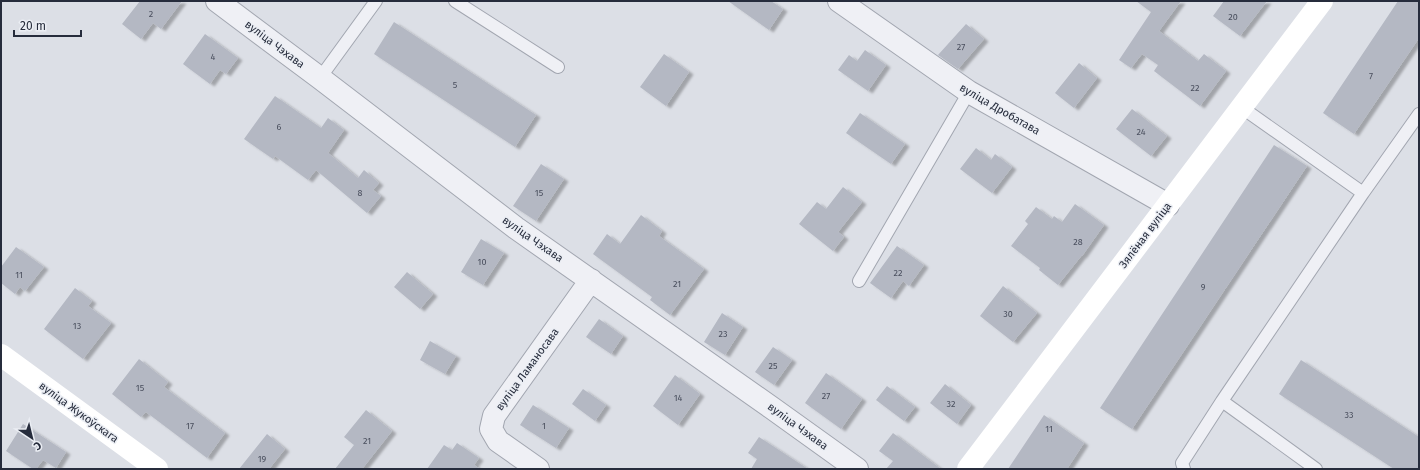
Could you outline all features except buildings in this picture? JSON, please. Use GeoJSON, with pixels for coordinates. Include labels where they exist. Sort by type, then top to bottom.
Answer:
{"type":"FeatureCollection","features":[{"type":"Feature","properties":{"kind":"main road","name":"Зялёная вуліца"},"geometry":{"type":"LineString","coordinates":[[968,469],[1322,1]]}},
{"type":"Feature","properties":{"kind":"main road","name":"вуліца Жукоўскага"},"geometry":{"type":"LineString","coordinates":[[1,355],[157,469]]}},
{"type":"Feature","properties":{"kind":"street","name":"вуліца Чэхава"},"geometry":{"type":"LineString","coordinates":[[217,1],[516,228],[592,280],[857,469]]}},
{"type":"Feature","properties":{"kind":"street","name":"вуліца Дробатава"},"geometry":{"type":"LineString","coordinates":[[839,1],[970,92],[1168,205]]}},
{"type":"Feature","properties":{"kind":"street","name":"вуліца Ламаносава"},"geometry":{"type":"LineString","coordinates":[[538,469],[498,441],[491,429],[494,416],[592,280]]}},
{"type":"Feature","properties":{"kind":"lane"},"geometry":{"type":"LineString","coordinates":[[320,78],[376,1]]}},
{"type":"Feature","properties":{"kind":"lane"},"geometry":{"type":"LineString","coordinates":[[455,1],[558,67]]}},
{"type":"Feature","properties":{"kind":"lane"},"geometry":{"type":"LineString","coordinates":[[859,281],[970,92]]}},
{"type":"Feature","properties":{"kind":"lane"},"geometry":{"type":"LineString","coordinates":[[1241,107],[1363,193]]}},
{"type":"Feature","properties":{"kind":"lane"},"geometry":{"type":"LineString","coordinates":[[1184,469],[1182,462],[1222,401],[1363,193],[1419,114]]}},
{"type":"Feature","properties":{"kind":"lane"},"geometry":{"type":"LineString","coordinates":[[1222,401],[1316,469]]}}]}
